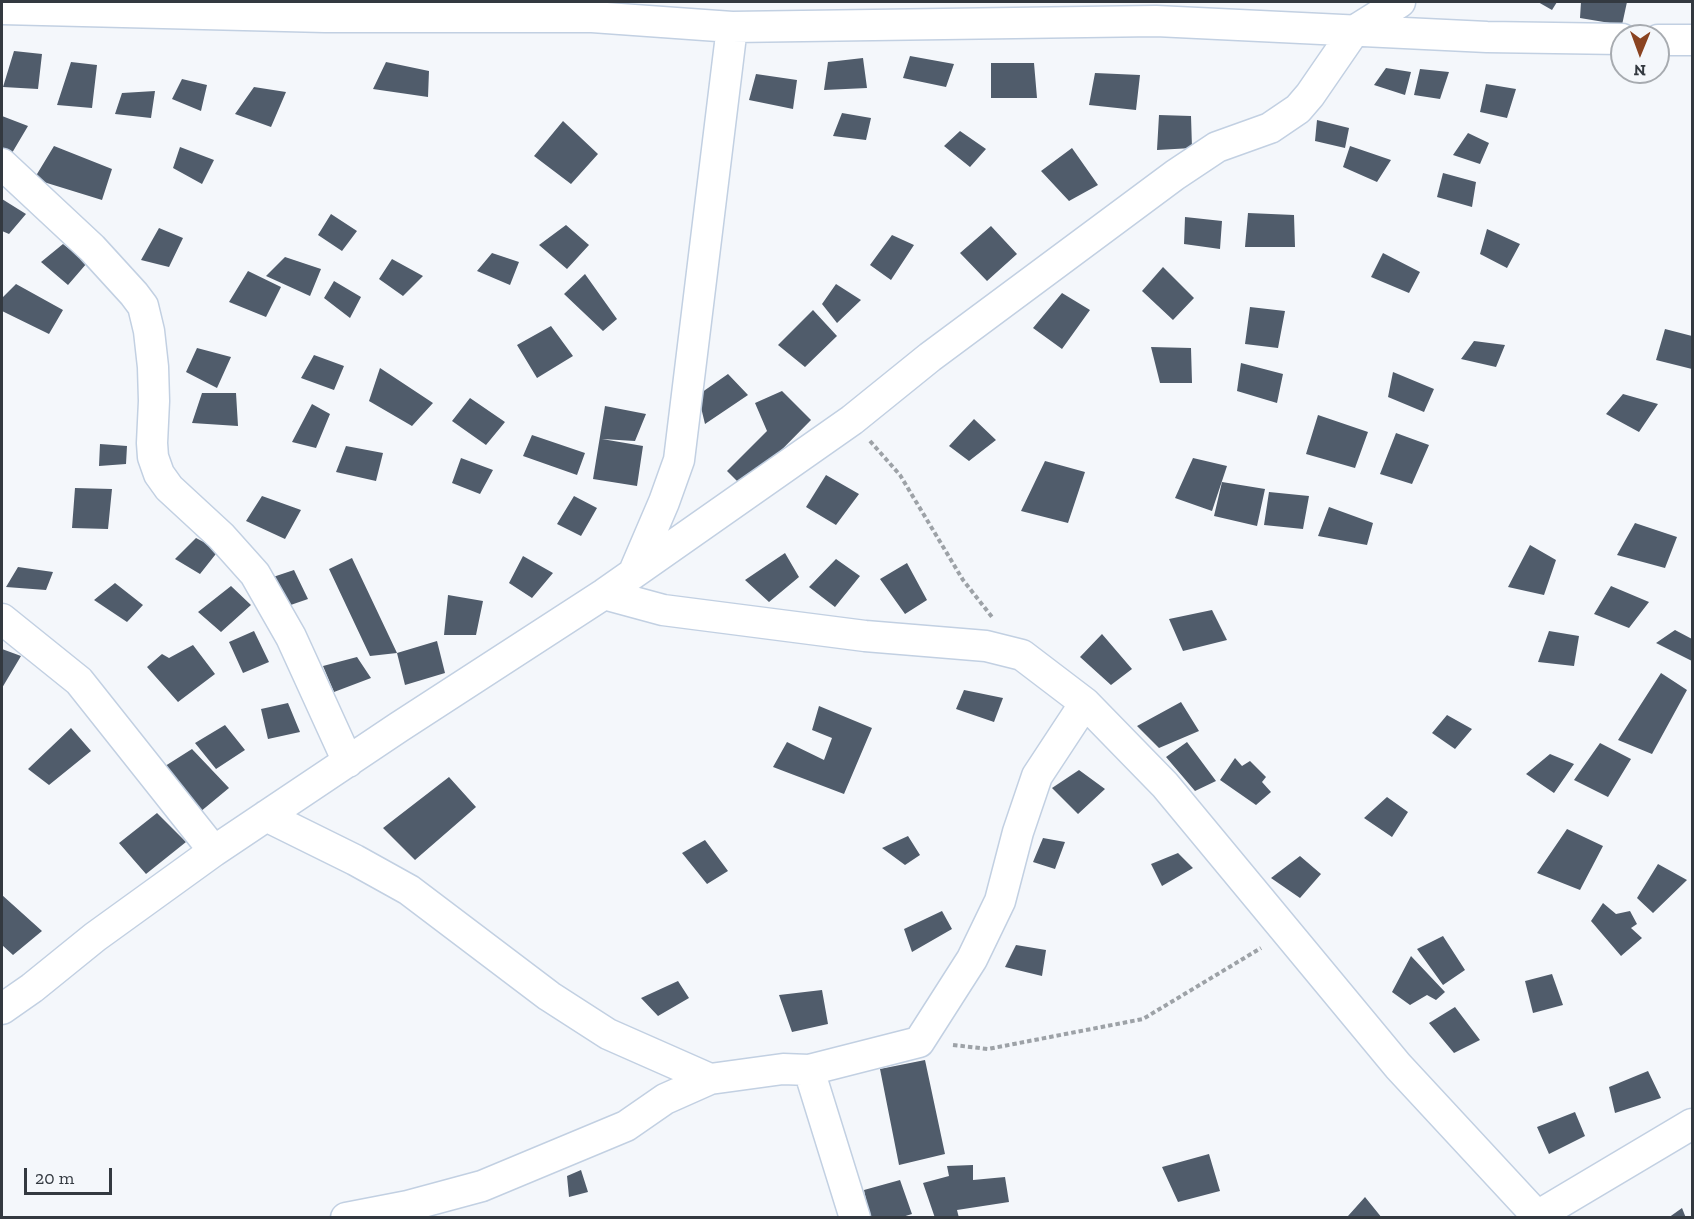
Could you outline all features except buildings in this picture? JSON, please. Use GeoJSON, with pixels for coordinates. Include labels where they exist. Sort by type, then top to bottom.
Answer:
{"type":"FeatureCollection","features":[{"type":"Feature","properties":{"kind":"street"},"geometry":{"type":"LineString","coordinates":[[2,1009],[95,937],[214,851],[604,594],[852,420],[930,357],[1175,175],[1217,147],[1270,128],[1298,109],[1354,31],[1400,2]]}},
{"type":"Feature","properties":{"kind":"street"},"geometry":{"type":"LineString","coordinates":[[2,9],[325,17],[592,18],[732,27],[1156,21],[1487,38],[1610,39]]}},
{"type":"Feature","properties":{"kind":"street"},"geometry":{"type":"LineString","coordinates":[[634,572],[679,460],[732,27]]}},
{"type":"Feature","properties":{"kind":"street"},"geometry":{"type":"LineString","coordinates":[[1670,40],[1692,40]]}},
{"type":"Feature","properties":{"kind":"street"},"geometry":{"type":"LineString","coordinates":[[2,164],[92,248],[143,306],[149,331],[153,367],[153,457],[159,474],[169,488],[221,536],[255,574],[291,637],[348,762]]}},
{"type":"Feature","properties":{"kind":"street"},"geometry":{"type":"LineString","coordinates":[[604,594],[663,610],[865,636],[986,646],[1022,655],[1085,703],[1165,784],[1398,1066],[1536,1217],[1692,1124]]}},
{"type":"Feature","properties":{"kind":"street"},"geometry":{"type":"LineString","coordinates":[[2,619],[79,681],[214,851]]}},
{"type":"Feature","properties":{"kind":"street"},"geometry":{"type":"LineString","coordinates":[[346,1218],[408,1206],[482,1186],[626,1126],[665,1099],[710,1079],[773,1070],[810,1070],[919,1042],[972,959],[1000,902],[1018,832],[1037,776],[1085,703]]}},
{"type":"Feature","properties":{"kind":"street"},"geometry":{"type":"LineString","coordinates":[[266,816],[356,860],[410,890],[549,996],[608,1034],[710,1079]]}},
{"type":"Feature","properties":{"kind":"street"},"geometry":{"type":"LineString","coordinates":[[810,1070],[855,1218]]}},
{"type":"Feature","properties":{"kind":"path"},"geometry":{"type":"LineString","coordinates":[[852,420],[900,475],[963,580],[993,618]]}},
{"type":"Feature","properties":{"kind":"path"},"geometry":{"type":"LineString","coordinates":[[919,1042],[988,1049],[1143,1019],[1288,932]]}}]}
